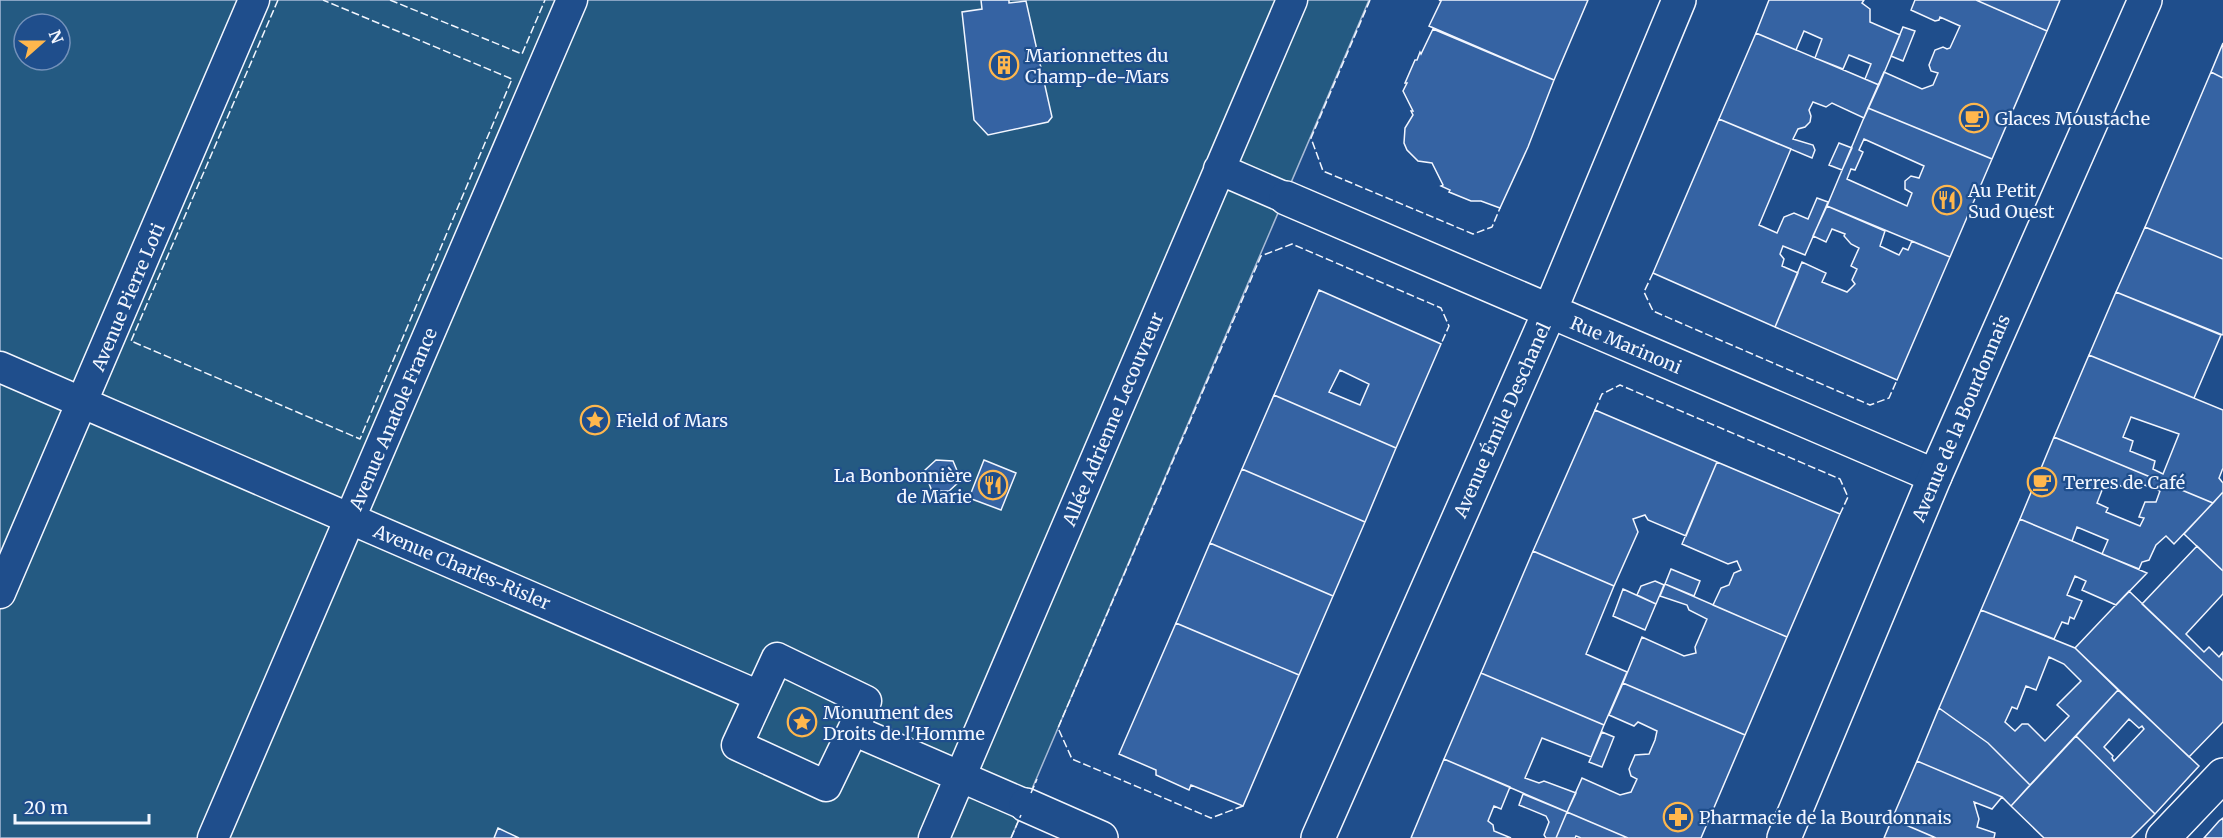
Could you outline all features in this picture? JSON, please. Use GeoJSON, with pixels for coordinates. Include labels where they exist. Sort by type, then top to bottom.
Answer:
{"type":"FeatureCollection","features":[{"type":"Feature","properties":{"kind":"street","name":"Avenue Pierre Loti"},"geometry":{"type":"LineString","coordinates":[[0,593],[254,0]]}},
{"type":"Feature","properties":{"kind":"street","name":"Avenue Anatole France"},"geometry":{"type":"LineString","coordinates":[[213,838],[572,0]]}},
{"type":"Feature","properties":{"kind":"street","name":"Allée Adrienne Lecouvreur"},"geometry":{"type":"LineString","coordinates":[[934,838],[1292,0]]}},
{"type":"Feature","properties":{"kind":"street","name":"Avenue Émile Deschanel"},"geometry":{"type":"LineString","coordinates":[[1318,838],[1549,312],[1679,0]]}},
{"type":"Feature","properties":{"kind":"street","name":"Avenue de la Bourdonnais"},"geometry":{"type":"LineString","coordinates":[[1784,838],[1935,476],[2145,0]]}},
{"type":"Feature","properties":{"kind":"street"},"geometry":{"type":"LineString","coordinates":[[1220,169],[1286,198]]}},
{"type":"Feature","properties":{"kind":"street","name":"Rue Marinoni"},"geometry":{"type":"LineString","coordinates":[[1286,198],[1935,476]]}},
{"type":"Feature","properties":{"kind":"street","name":"Avenue Charles-Risler"},"geometry":{"type":"LineString","coordinates":[[0,367],[759,696]]}},
{"type":"Feature","properties":{"kind":"street"},"geometry":{"type":"LineString","coordinates":[[777,658],[866,701],[852,730],[826,786],[738,745],[777,658]]}},
{"type":"Feature","properties":{"kind":"street"},"geometry":{"type":"LineString","coordinates":[[852,730],[1101,838]]}},
{"type":"Feature","properties":{"kind":"street"},"geometry":{"type":"LineString","coordinates":[[2163,838],[2223,775]]}},
{"type":"Feature","properties":{"kind":"shaded area","name":"Field of Mars"},"geometry":{"type":"Polygon","coordinates":[[[0,0],[1369,0],[1011,838],[0,838],[0,0]]]}},
{"type":"Feature","properties":{"kind":"building","name":"Marionnettes du Champ-de-Mars"},"geometry":{"type":"Polygon","coordinates":[[[981,0],[1009,0],[1009,3],[1026,1],[1052,117],[1048,122],[988,135],[974,120],[962,12],[982,9],[981,0]]]}},
{"type":"Feature","properties":{"kind":"building"},"geometry":{"type":"Polygon","coordinates":[[[1439,0],[1588,0],[1554,80],[1429,26],[1441,1],[1439,0]]]}},
{"type":"Feature","properties":{"kind":"building"},"geometry":{"type":"Polygon","coordinates":[[[1769,0],[1864,0],[1862,3],[1870,9],[1870,22],[1900,35],[1879,85],[1865,79],[1871,64],[1849,55],[1843,69],[1815,58],[1822,39],[1804,31],[1796,50],[1756,33],[1769,0]]]}},
{"type":"Feature","properties":{"kind":"building"},"geometry":{"type":"Polygon","coordinates":[[[1915,0],[1976,0],[2047,31],[1992,159],[1868,108],[1884,72],[1922,89],[1933,85],[1938,73],[1931,71],[1929,65],[1935,50],[1943,47],[1950,48],[1960,26],[1940,17],[1935,21],[1911,10],[1915,0]]]}},
{"type":"Feature","properties":{"kind":"building"},"geometry":{"type":"Polygon","coordinates":[[[1976,0],[2060,0],[2047,31],[1976,0]]]}},
{"type":"Feature","properties":{"kind":"building"},"geometry":{"type":"Polygon","coordinates":[[[1903,27],[1915,31],[1903,61],[1891,56],[1903,27]]]}},
{"type":"Feature","properties":{"kind":"building"},"geometry":{"type":"Polygon","coordinates":[[[1433,29],[1554,80],[1528,147],[1500,208],[1481,201],[1471,201],[1449,192],[1450,190],[1441,186],[1443,185],[1432,163],[1418,161],[1407,150],[1404,143],[1405,128],[1413,115],[1403,91],[1407,83],[1405,83],[1433,29]]]}},
{"type":"Feature","properties":{"kind":"building"},"geometry":{"type":"Polygon","coordinates":[[[1756,33],[1879,85],[1864,118],[1832,103],[1826,107],[1813,102],[1809,110],[1810,122],[1798,129],[1793,139],[1813,145],[1815,150],[1812,158],[1719,119],[1756,33]]]}},
{"type":"Feature","properties":{"kind":"building"},"geometry":{"type":"Polygon","coordinates":[[[2223,43],[2223,78],[2211,72],[2223,43]]]}},
{"type":"Feature","properties":{"kind":"building"},"geometry":{"type":"Polygon","coordinates":[[[2211,72],[2223,78],[2223,259],[2145,227],[2211,72]]]}},
{"type":"Feature","properties":{"kind":"building"},"geometry":{"type":"Polygon","coordinates":[[[1868,108],[1992,159],[1950,257],[1827,206],[1868,108]],[[1864,139],[1859,150],[1863,152],[1855,170],[1851,169],[1847,179],[1907,206],[1912,193],[1905,189],[1905,181],[1911,176],[1919,178],[1924,166],[1864,139]]]}},
{"type":"Feature","properties":{"kind":"building"},"geometry":{"type":"Polygon","coordinates":[[[1719,119],[1791,149],[1759,225],[1777,233],[1784,217],[1794,213],[1808,219],[1817,198],[1828,202],[1805,255],[1783,246],[1780,254],[1784,259],[1782,266],[1798,273],[1775,327],[1653,273],[1719,119]]]}},
{"type":"Feature","properties":{"kind":"building"},"geometry":{"type":"Polygon","coordinates":[[[1839,143],[1852,148],[1842,170],[1829,165],[1839,143]]]}},
{"type":"Feature","properties":{"kind":"building"},"geometry":{"type":"Polygon","coordinates":[[[1827,206],[1885,231],[1880,246],[1899,255],[1903,248],[1908,250],[1912,241],[1950,257],[1897,380],[1775,327],[1802,262],[1826,273],[1822,282],[1847,292],[1855,284],[1852,280],[1857,269],[1851,266],[1859,248],[1851,244],[1844,236],[1845,234],[1832,229],[1826,242],[1813,236],[1827,206]]]}},
{"type":"Feature","properties":{"kind":"building"},"geometry":{"type":"Polygon","coordinates":[[[2145,227],[2223,259],[2223,335],[2116,292],[2145,227]]]}},
{"type":"Feature","properties":{"kind":"building"},"geometry":{"type":"Polygon","coordinates":[[[1319,290],[1441,344],[1396,448],[1274,395],[1319,290]],[[1340,370],[1329,392],[1360,405],[1369,384],[1340,370]]]}},
{"type":"Feature","properties":{"kind":"building"},"geometry":{"type":"Polygon","coordinates":[[[2116,292],[2221,335],[2194,398],[2089,355],[2116,292]]]}},
{"type":"Feature","properties":{"kind":"building"},"geometry":{"type":"Polygon","coordinates":[[[2089,355],[2223,410],[2223,468],[2219,478],[2223,483],[2223,492],[2213,503],[2054,437],[2089,355]],[[2131,417],[2123,437],[2133,441],[2130,451],[2155,461],[2153,469],[2163,474],[2179,434],[2131,417]]]}},
{"type":"Feature","properties":{"kind":"building"},"geometry":{"type":"Polygon","coordinates":[[[1274,395],[1396,448],[1365,522],[1242,469],[1274,395]]]}},
{"type":"Feature","properties":{"kind":"building"},"geometry":{"type":"Polygon","coordinates":[[[1595,410],[1717,462],[1686,536],[1648,520],[1645,515],[1633,519],[1638,532],[1614,586],[1533,551],[1595,410]]]}},
{"type":"Feature","properties":{"kind":"building"},"geometry":{"type":"Polygon","coordinates":[[[2054,437],[2213,503],[2174,544],[2166,536],[2156,545],[2149,560],[2142,562],[2139,569],[2102,554],[2108,540],[2077,527],[2072,541],[2020,519],[2054,437]],[[2129,479],[2126,488],[2106,480],[2097,503],[2108,508],[2106,512],[2140,526],[2144,518],[2139,517],[2145,502],[2156,502],[2160,491],[2129,479]]]}},
{"type":"Feature","properties":{"kind":"building"},"geometry":{"type":"Polygon","coordinates":[[[936,460],[953,461],[961,480],[949,491],[932,491],[924,471],[936,460]]]}},
{"type":"Feature","properties":{"kind":"building","name":"La Bonbonnière de Marie"},"geometry":{"type":"Polygon","coordinates":[[[984,460],[1016,473],[1001,510],[969,498],[984,460]]]}},
{"type":"Feature","properties":{"kind":"building"},"geometry":{"type":"Polygon","coordinates":[[[1717,462],[1840,514],[1787,637],[1713,605],[1721,588],[1729,585],[1734,573],[1741,570],[1737,561],[1728,564],[1682,544],[1717,462]]]}},
{"type":"Feature","properties":{"kind":"building"},"geometry":{"type":"Polygon","coordinates":[[[1242,469],[1365,522],[1333,596],[1210,543],[1242,469]]]}},
{"type":"Feature","properties":{"kind":"building"},"geometry":{"type":"Polygon","coordinates":[[[2223,492],[2223,571],[2184,534],[2223,492]]]}},
{"type":"Feature","properties":{"kind":"building"},"geometry":{"type":"Polygon","coordinates":[[[2020,519],[2147,573],[2116,605],[2082,590],[2086,581],[2075,576],[2067,595],[2082,601],[2074,619],[2070,617],[2068,624],[2062,622],[2054,639],[1981,610],[2020,519]]]}},
{"type":"Feature","properties":{"kind":"building"},"geometry":{"type":"Polygon","coordinates":[[[1210,543],[1333,596],[1299,675],[1176,623],[1210,543]]]}},
{"type":"Feature","properties":{"kind":"building"},"geometry":{"type":"Polygon","coordinates":[[[2197,546],[2223,571],[2223,594],[2186,634],[2204,652],[2209,647],[2219,657],[2223,652],[2223,681],[2142,604],[2197,546]]]}},
{"type":"Feature","properties":{"kind":"building"},"geometry":{"type":"Polygon","coordinates":[[[1533,551],[1614,586],[1586,654],[1627,672],[1604,725],[1481,673],[1533,551]]]}},
{"type":"Feature","properties":{"kind":"building"},"geometry":{"type":"Polygon","coordinates":[[[1671,569],[1700,581],[1694,596],[1665,584],[1671,569]]]}},
{"type":"Feature","properties":{"kind":"building"},"geometry":{"type":"Polygon","coordinates":[[[1655,581],[1664,585],[1656,604],[1637,595],[1641,586],[1655,581]]]}},
{"type":"Feature","properties":{"kind":"building"},"geometry":{"type":"Polygon","coordinates":[[[1665,584],[1787,637],[1745,735],[1623,683],[1642,637],[1684,656],[1696,653],[1695,647],[1707,619],[1689,610],[1687,605],[1660,596],[1665,584]]]}},
{"type":"Feature","properties":{"kind":"building"},"geometry":{"type":"Polygon","coordinates":[[[1623,589],[1656,604],[1645,630],[1613,616],[1623,589]]]}},
{"type":"Feature","properties":{"kind":"building"},"geometry":{"type":"Polygon","coordinates":[[[2129,591],[2223,681],[2223,722],[2189,757],[2075,648],[2129,591]]]}},
{"type":"Feature","properties":{"kind":"building"},"geometry":{"type":"Polygon","coordinates":[[[1981,610],[2075,648],[2118,690],[2030,785],[1988,743],[1939,708],[1981,610]],[[2049,657],[2036,690],[2026,686],[2017,709],[2012,707],[2005,722],[2015,731],[2022,724],[2028,724],[2045,741],[2069,716],[2057,705],[2081,681],[2064,664],[2049,657]]]}},
{"type":"Feature","properties":{"kind":"building"},"geometry":{"type":"Polygon","coordinates":[[[1176,623],[1299,675],[1243,806],[1191,785],[1189,790],[1156,775],[1156,770],[1119,754],[1176,623]]]}},
{"type":"Feature","properties":{"kind":"building"},"geometry":{"type":"Polygon","coordinates":[[[1481,673],[1604,725],[1591,757],[1542,738],[1525,778],[1539,783],[1544,781],[1576,793],[1567,812],[1444,759],[1481,673]]]}},
{"type":"Feature","properties":{"kind":"building"},"geometry":{"type":"Polygon","coordinates":[[[1623,683],[1745,735],[1701,838],[1628,838],[1567,812],[1582,778],[1620,795],[1631,792],[1637,779],[1631,776],[1629,769],[1635,755],[1649,754],[1657,731],[1638,722],[1634,726],[1609,715],[1623,683]]]}},
{"type":"Feature","properties":{"kind":"building"},"geometry":{"type":"Polygon","coordinates":[[[2118,690],[2199,766],[2155,814],[2076,736],[2118,690]],[[2129,719],[2104,747],[2113,756],[2114,761],[2144,729],[2142,726],[2139,728],[2129,719]]]}},
{"type":"Feature","properties":{"kind":"building"},"geometry":{"type":"Polygon","coordinates":[[[1939,708],[1988,743],[2030,785],[2011,806],[2002,797],[1917,761],[1939,708]]]}},
{"type":"Feature","properties":{"kind":"building"},"geometry":{"type":"Polygon","coordinates":[[[1602,732],[1614,737],[1602,767],[1589,762],[1602,732]]]}},
{"type":"Feature","properties":{"kind":"building"},"geometry":{"type":"Polygon","coordinates":[[[2076,736],[2155,814],[2131,838],[2044,838],[2011,806],[2076,736]]]}},
{"type":"Feature","properties":{"kind":"building"},"geometry":{"type":"Polygon","coordinates":[[[1444,759],[1510,787],[1501,809],[1494,806],[1488,821],[1493,825],[1494,831],[1511,838],[1411,838],[1444,759]]]}},
{"type":"Feature","properties":{"kind":"building"},"geometry":{"type":"Polygon","coordinates":[[[1917,761],[2002,797],[1992,809],[1974,802],[1979,819],[1977,827],[1995,833],[1994,838],[1936,838],[1892,819],[1917,761]]]}},
{"type":"Feature","properties":{"kind":"building"},"geometry":{"type":"Polygon","coordinates":[[[1523,794],[1567,812],[1556,838],[1546,838],[1544,835],[1549,822],[1546,816],[1519,805],[1523,794]]]}},
{"type":"Feature","properties":{"kind":"building"},"geometry":{"type":"Polygon","coordinates":[[[1567,812],[1628,838],[1581,838],[1576,836],[1575,838],[1556,838],[1567,812]]]}},
{"type":"Feature","properties":{"kind":"building"},"geometry":{"type":"Polygon","coordinates":[[[2223,818],[2223,838],[2204,838],[2219,821],[2223,818]]]}},
{"type":"Feature","properties":{"kind":"building"},"geometry":{"type":"Polygon","coordinates":[[[1892,819],[1934,837],[1934,838],[1884,838],[1892,819]]]}},
{"type":"Feature","properties":{"kind":"building"},"geometry":{"type":"Polygon","coordinates":[[[498,828],[519,838],[494,838],[498,828]]]}},
{"type":"Feature","properties":{"kind":"fence"},"geometry":{"type":"LineString","coordinates":[[278,0],[131,341],[360,439],[512,79],[323,0]]}},
{"type":"Feature","properties":{"kind":"fence"},"geometry":{"type":"LineString","coordinates":[[390,0],[522,54],[545,0]]}},
{"type":"Feature","properties":{"kind":"fence"},"geometry":{"type":"LineString","coordinates":[[1370,0],[1311,138],[1323,171],[1473,234],[1492,227],[1500,208]]}},
{"type":"Feature","properties":{"kind":"fence"},"geometry":{"type":"LineString","coordinates":[[1243,806],[1211,818],[1072,759],[1058,728],[1261,256],[1292,244],[1441,308],[1449,326],[1441,344]]}},
{"type":"Feature","properties":{"kind":"fence"},"geometry":{"type":"LineString","coordinates":[[1653,273],[1644,292],[1653,311],[1870,405],[1889,398],[1897,380]]}},
{"type":"Feature","properties":{"kind":"fence"},"geometry":{"type":"LineString","coordinates":[[1595,410],[1602,394],[1620,385],[1840,479],[1848,497],[1840,514]]}},
{"type":"Feature","properties":{"kind":"fence"},"geometry":{"type":"LineString","coordinates":[[1031,793],[1037,779]]}},
{"type":"Feature","properties":{"kind":"fence"},"geometry":{"type":"LineString","coordinates":[[1011,838],[1021,815]]}},
{"type":"Feature","properties":{"kind":"place","name":"Marionnettes du Champ-de-Mars"},"geometry":{"type":"Point","coordinates":[1004,65]}},
{"type":"Feature","properties":{"kind":"place","name":"Glaces Moustache"},"geometry":{"type":"Point","coordinates":[1974,118]}},
{"type":"Feature","properties":{"kind":"place","name":"Au Petit Sud Ouest"},"geometry":{"type":"Point","coordinates":[1947,200]}},
{"type":"Feature","properties":{"kind":"place","name":"Field of Mars"},"geometry":{"type":"Point","coordinates":[595,420]}},
{"type":"Feature","properties":{"kind":"place","name":"Terres de Café"},"geometry":{"type":"Point","coordinates":[2042,482]}},
{"type":"Feature","properties":{"kind":"place","name":"La Bonbonnière de Marie"},"geometry":{"type":"Point","coordinates":[993,485]}},
{"type":"Feature","properties":{"kind":"place","name":"Monument des Droits de l'Homme"},"geometry":{"type":"Point","coordinates":[802,722]}},
{"type":"Feature","properties":{"kind":"place","name":"Pharmacie de la Bourdonnais"},"geometry":{"type":"Point","coordinates":[1678,817]}}]}
